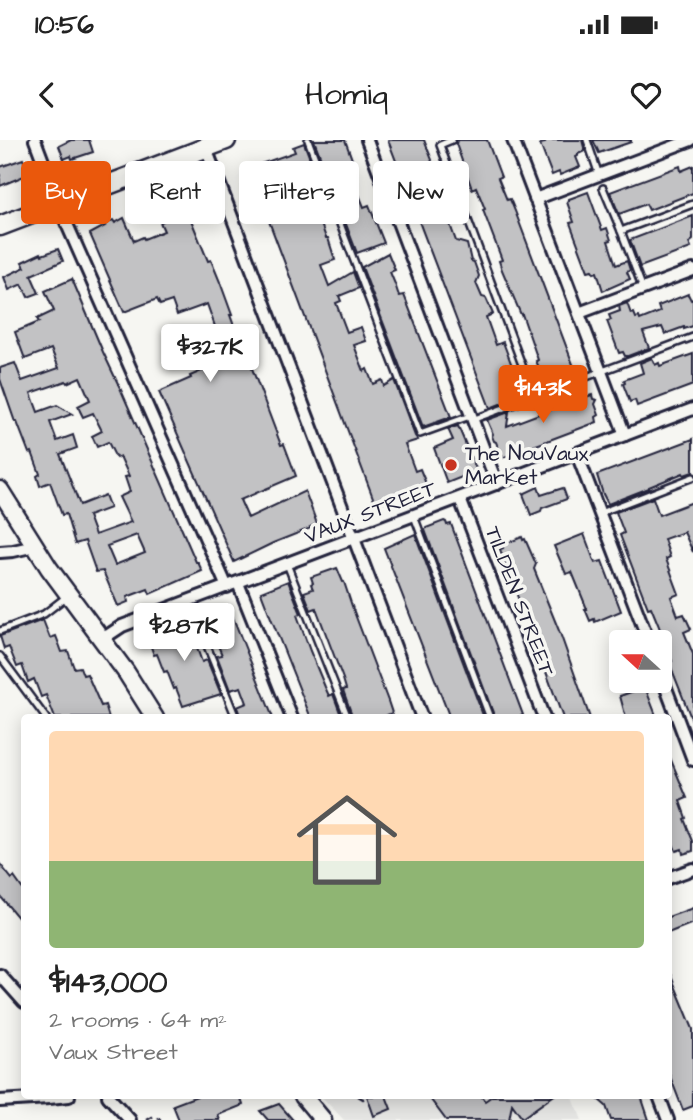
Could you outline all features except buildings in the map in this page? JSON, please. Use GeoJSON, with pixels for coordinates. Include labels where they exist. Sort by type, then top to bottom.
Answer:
{"type":"FeatureCollection","features":[{"type":"Feature","properties":{"kind":"main road"},"geometry":{"type":"LineString","coordinates":[[111,182],[204,144],[226,140]]}},
{"type":"Feature","properties":{"kind":"main road"},"geometry":{"type":"LineString","coordinates":[[0,226],[21,218]]}},
{"type":"Feature","properties":{"kind":"street"},"geometry":{"type":"LineString","coordinates":[[35,140],[43,161]]}},
{"type":"Feature","properties":{"kind":"street"},"geometry":{"type":"LineString","coordinates":[[367,140],[497,484]]}},
{"type":"Feature","properties":{"kind":"street"},"geometry":{"type":"LineString","coordinates":[[513,140],[625,435]]}},
{"type":"Feature","properties":{"kind":"street"},"geometry":{"type":"LineString","coordinates":[[535,199],[691,140]]}},
{"type":"Feature","properties":{"kind":"street"},"geometry":{"type":"LineString","coordinates":[[204,144],[421,714]]}},
{"type":"Feature","properties":{"kind":"street"},"geometry":{"type":"LineString","coordinates":[[68,224],[290,714]]}},
{"type":"Feature","properties":{"kind":"street"},"geometry":{"type":"LineString","coordinates":[[579,313],[693,270]]}},
{"type":"Feature","properties":{"kind":"street","name":"VAUX STREET"},"geometry":{"type":"LineString","coordinates":[[102,640],[122,626],[693,409]]}},
{"type":"Feature","properties":{"kind":"street"},"geometry":{"type":"LineString","coordinates":[[577,454],[644,630]]}},
{"type":"Feature","properties":{"kind":"street"},"geometry":{"type":"LineString","coordinates":[[0,490],[68,595],[126,672],[152,714]]}},
{"type":"Feature","properties":{"kind":"street","name":"TILDEN STREET"},"geometry":{"type":"LineString","coordinates":[[460,499],[542,714]]}},
{"type":"Feature","properties":{"kind":"street"},"geometry":{"type":"LineString","coordinates":[[0,552],[35,546]]}},
{"type":"Feature","properties":{"kind":"street"},"geometry":{"type":"LineString","coordinates":[[668,693],[693,760]]}},
{"type":"Feature","properties":{"kind":"street"},"geometry":{"type":"LineString","coordinates":[[672,877],[693,869]]}},
{"type":"Feature","properties":{"kind":"street"},"geometry":{"type":"LineString","coordinates":[[0,975],[21,1000]]}},
{"type":"Feature","properties":{"kind":"street"},"geometry":{"type":"LineString","coordinates":[[0,1101],[33,1099]]}},
{"type":"Feature","properties":{"kind":"street"},"geometry":{"type":"LineString","coordinates":[[111,1099],[130,1120]]}},
{"type":"Feature","properties":{"kind":"street"},"geometry":{"type":"LineString","coordinates":[[306,1099],[323,1120]]}},
{"type":"Feature","properties":{"kind":"street"},"geometry":{"type":"LineString","coordinates":[[660,1099],[668,1120]]}},
{"type":"Feature","properties":{"kind":"lane"},"geometry":{"type":"LineString","coordinates":[[309,140],[420,434],[534,397],[693,337]]}},
{"type":"Feature","properties":{"kind":"lane"},"geometry":{"type":"LineString","coordinates":[[453,140],[440,145],[534,397]]}},
{"type":"Feature","properties":{"kind":"lane"},"geometry":{"type":"LineString","coordinates":[[587,140],[599,175]]}},
{"type":"Feature","properties":{"kind":"lane"},"geometry":{"type":"LineString","coordinates":[[603,188],[643,289]]}},
{"type":"Feature","properties":{"kind":"lane"},"geometry":{"type":"LineString","coordinates":[[621,231],[693,204]]}},
{"type":"Feature","properties":{"kind":"lane"},"geometry":{"type":"LineString","coordinates":[[600,513],[693,477]]}},
{"type":"Feature","properties":{"kind":"lane"},"geometry":{"type":"LineString","coordinates":[[414,516],[488,714]]}},
{"type":"Feature","properties":{"kind":"lane"},"geometry":{"type":"LineString","coordinates":[[286,564],[346,714]]}},
{"type":"Feature","properties":{"kind":"lane"},"geometry":{"type":"LineString","coordinates":[[0,631],[44,614],[68,595]]}},
{"type":"Feature","properties":{"kind":"lane"},"geometry":{"type":"LineString","coordinates":[[189,601],[234,714]]}},
{"type":"Feature","properties":{"kind":"lane"},"geometry":{"type":"LineString","coordinates":[[0,656],[43,714]]}},
{"type":"Feature","properties":{"kind":"path"},"geometry":{"type":"LineString","coordinates":[[147,1120],[154,1116],[162,1120]]}},
{"type":"Feature","properties":{"kind":"shaded area"},"geometry":{"type":"Polygon","coordinates":[[[324,1099],[573,1099],[582,1120],[344,1120],[324,1099]]]}},
{"type":"Feature","properties":{"kind":"place","name":"The NouVaux Market"},"geometry":{"type":"Point","coordinates":[451,465]}}]}
